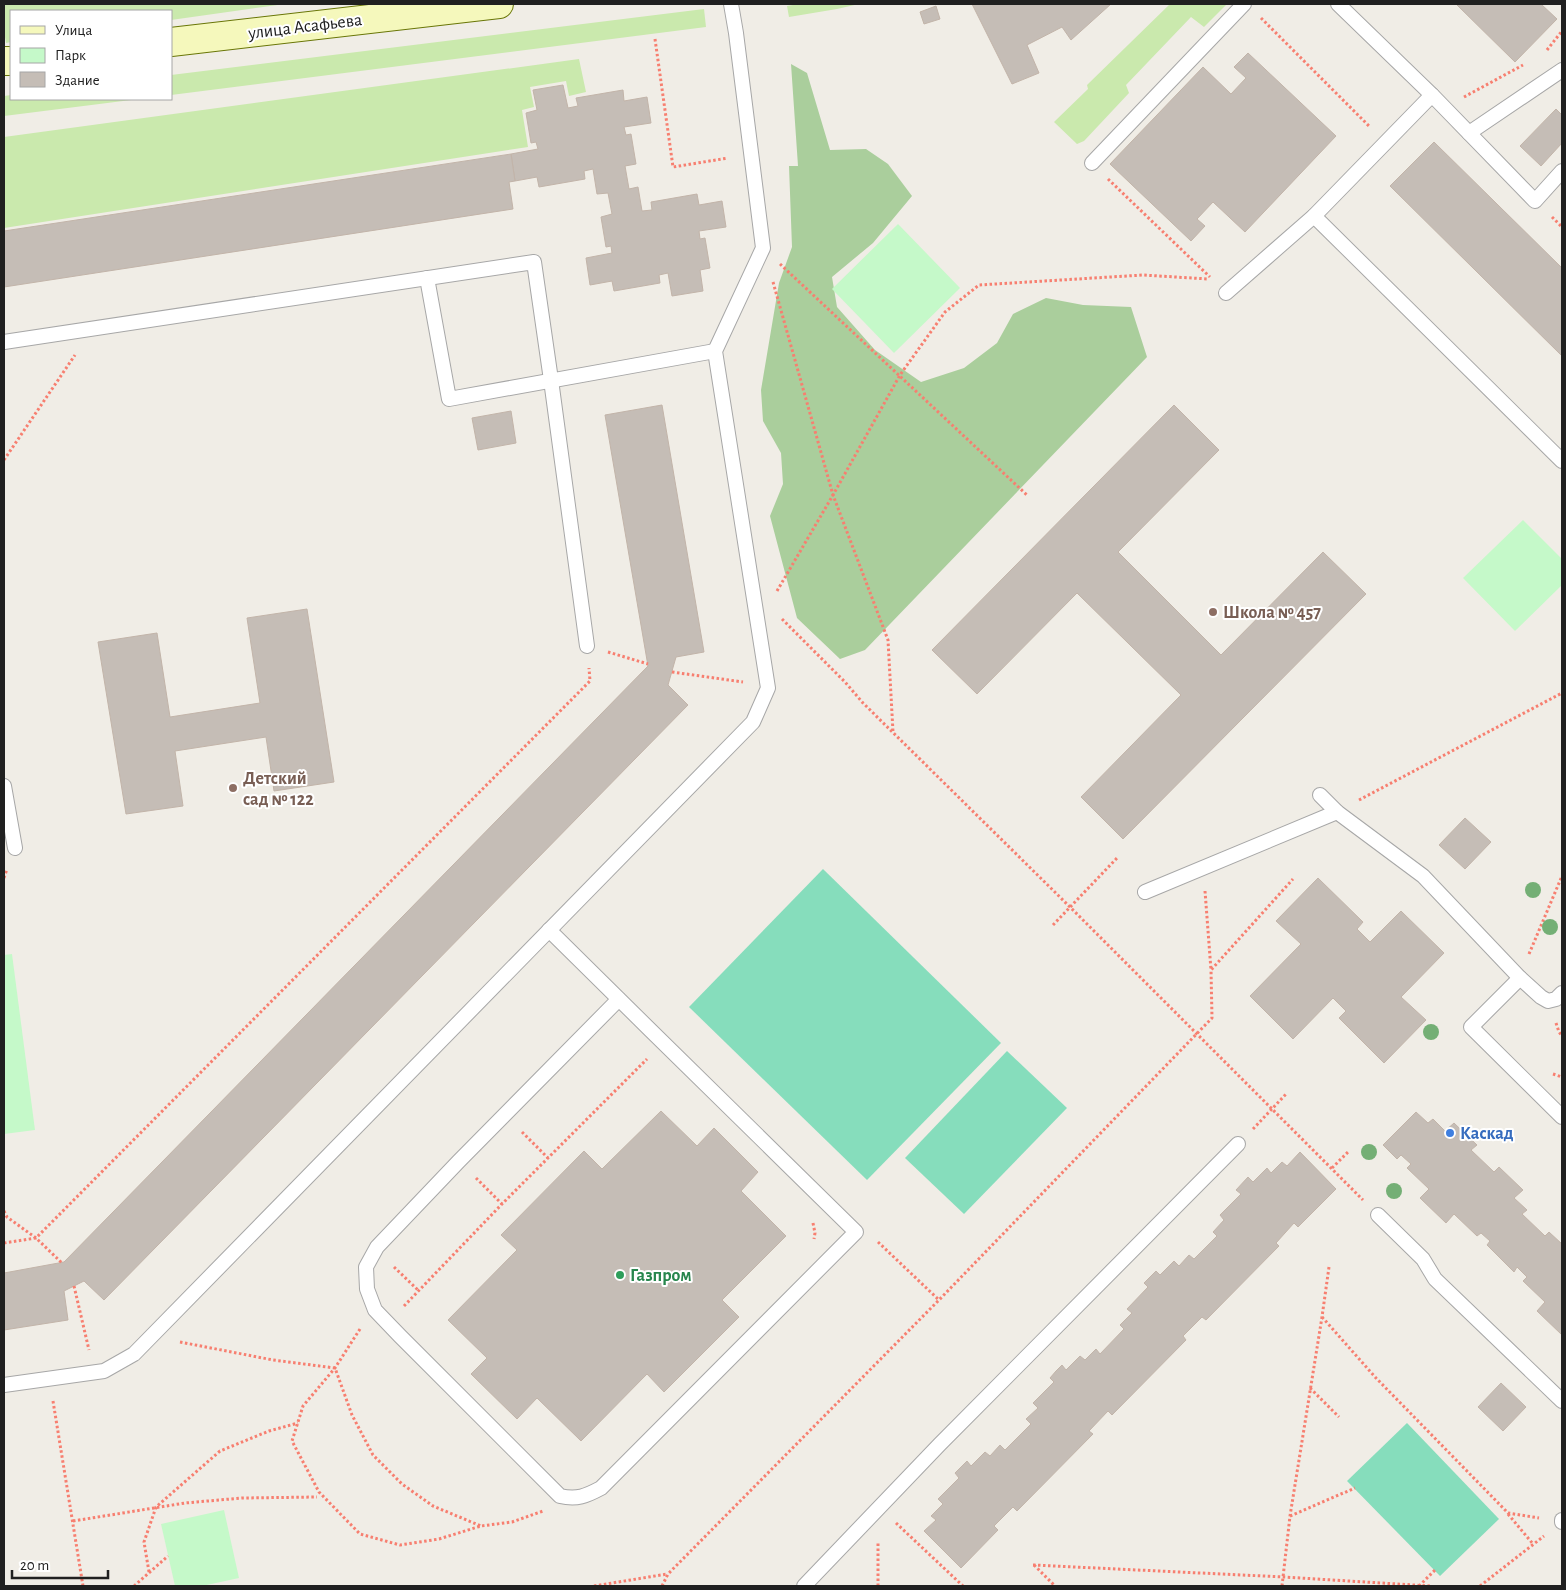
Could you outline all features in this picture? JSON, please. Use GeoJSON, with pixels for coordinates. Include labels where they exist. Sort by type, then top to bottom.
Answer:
{"type":"FeatureCollection","features":[{"type":"Feature","properties":{"kind":"street","name":"улица Асафьева"},"geometry":{"type":"LineString","coordinates":[[172,42],[499,4]]}},
{"type":"Feature","properties":{"kind":"lane"},"geometry":{"type":"LineString","coordinates":[[4,1385],[104,1371],[134,1354],[754,722],[768,688],[762,606],[715,351],[764,248],[731,4]]}},
{"type":"Feature","properties":{"kind":"lane"},"geometry":{"type":"LineString","coordinates":[[1092,163],[1244,4]]}},
{"type":"Feature","properties":{"kind":"lane"},"geometry":{"type":"LineString","coordinates":[[1338,4],[1432,95],[1535,201],[1562,171]]}},
{"type":"Feature","properties":{"kind":"lane"},"geometry":{"type":"LineString","coordinates":[[1468,133],[1562,70]]}},
{"type":"Feature","properties":{"kind":"lane"},"geometry":{"type":"LineString","coordinates":[[1226,293],[1314,216],[1432,95]]}},
{"type":"Feature","properties":{"kind":"lane"},"geometry":{"type":"LineString","coordinates":[[1314,216],[1562,461]]}},
{"type":"Feature","properties":{"kind":"lane"},"geometry":{"type":"LineString","coordinates":[[4,342],[534,262],[588,646]]}},
{"type":"Feature","properties":{"kind":"lane"},"geometry":{"type":"LineString","coordinates":[[427,278],[449,399],[715,351]]}},
{"type":"Feature","properties":{"kind":"lane"},"geometry":{"type":"LineString","coordinates":[[4,786],[15,848]]}},
{"type":"Feature","properties":{"kind":"lane"},"geometry":{"type":"LineString","coordinates":[[1320,795],[1338,812],[1423,876],[1520,978],[1541,997],[1548,1001],[1556,999],[1562,993]]}},
{"type":"Feature","properties":{"kind":"lane"},"geometry":{"type":"LineString","coordinates":[[1145,892],[1338,812]]}},
{"type":"Feature","properties":{"kind":"lane"},"geometry":{"type":"LineString","coordinates":[[549,930],[856,1232],[601,1488],[588,1495],[572,1499],[560,1496],[375,1310],[367,1289],[366,1267],[378,1247],[459,1161],[619,999]]}},
{"type":"Feature","properties":{"kind":"lane"},"geometry":{"type":"LineString","coordinates":[[1520,978],[1471,1027],[1562,1117]]}},
{"type":"Feature","properties":{"kind":"lane"},"geometry":{"type":"LineString","coordinates":[[804,1586],[940,1444],[1238,1144]]}},
{"type":"Feature","properties":{"kind":"lane"},"geometry":{"type":"LineString","coordinates":[[1378,1215],[1423,1259],[1435,1279],[1562,1402]]}},
{"type":"Feature","properties":{"kind":"path"},"geometry":{"type":"LineString","coordinates":[[1260,18],[1385,142]]}},
{"type":"Feature","properties":{"kind":"path"},"geometry":{"type":"LineString","coordinates":[[1543,54],[1562,31]]}},
{"type":"Feature","properties":{"kind":"path"},"geometry":{"type":"LineString","coordinates":[[655,39],[673,166],[751,155]]}},
{"type":"Feature","properties":{"kind":"path"},"geometry":{"type":"LineString","coordinates":[[1444,108],[1527,63]]}},
{"type":"Feature","properties":{"kind":"path"},"geometry":{"type":"LineString","coordinates":[[1092,163],[1212,279],[1143,275],[979,286],[945,312],[900,375],[834,495],[762,606],[1070,907],[1378,1215]]}},
{"type":"Feature","properties":{"kind":"path"},"geometry":{"type":"LineString","coordinates":[[764,248],[1028,496]]}},
{"type":"Feature","properties":{"kind":"path"},"geometry":{"type":"LineString","coordinates":[[764,248],[834,495],[888,640],[893,733]]}},
{"type":"Feature","properties":{"kind":"path"},"geometry":{"type":"LineString","coordinates":[[4,460],[94,328]]}},
{"type":"Feature","properties":{"kind":"path"},"geometry":{"type":"LineString","coordinates":[[4,1243],[36,1238],[590,681],[588,646],[648,664]]}},
{"type":"Feature","properties":{"kind":"path"},"geometry":{"type":"LineString","coordinates":[[672,672],[756,684],[768,688]]}},
{"type":"Feature","properties":{"kind":"path"},"geometry":{"type":"LineString","coordinates":[[1338,812],[1562,693]]}},
{"type":"Feature","properties":{"kind":"path"},"geometry":{"type":"LineString","coordinates":[[1053,925],[1117,858]]}},
{"type":"Feature","properties":{"kind":"path"},"geometry":{"type":"LineString","coordinates":[[662,1586],[668,1574],[939,1300],[1212,1018],[1212,970],[1203,868]]}},
{"type":"Feature","properties":{"kind":"path"},"geometry":{"type":"LineString","coordinates":[[1520,978],[1562,876]]}},
{"type":"Feature","properties":{"kind":"path"},"geometry":{"type":"LineString","coordinates":[[1212,970],[1293,879]]}},
{"type":"Feature","properties":{"kind":"path"},"geometry":{"type":"LineString","coordinates":[[560,1496],[543,1510],[512,1522],[481,1526],[439,1539],[400,1545],[360,1534],[319,1492],[292,1441],[303,1406],[335,1368],[375,1310],[385,1302],[397,1313],[502,1204],[648,1059],[641,1053]]}},
{"type":"Feature","properties":{"kind":"path"},"geometry":{"type":"LineString","coordinates":[[1238,1144],[1288,1093]]}},
{"type":"Feature","properties":{"kind":"path"},"geometry":{"type":"LineString","coordinates":[[505,1116],[548,1158]]}},
{"type":"Feature","properties":{"kind":"path"},"geometry":{"type":"LineString","coordinates":[[1332,1168],[1348,1152]]}},
{"type":"Feature","properties":{"kind":"path"},"geometry":{"type":"LineString","coordinates":[[459,1161],[502,1204]]}},
{"type":"Feature","properties":{"kind":"path"},"geometry":{"type":"LineString","coordinates":[[4,1211],[7,1217],[36,1238],[62,1262]]}},
{"type":"Feature","properties":{"kind":"path"},"geometry":{"type":"LineString","coordinates":[[812,1220],[815,1234],[813,1243]]}},
{"type":"Feature","properties":{"kind":"path"},"geometry":{"type":"LineString","coordinates":[[856,1232],[871,1236],[939,1300]]}},
{"type":"Feature","properties":{"kind":"path"},"geometry":{"type":"LineString","coordinates":[[388,1272],[393,1266],[419,1291]]}},
{"type":"Feature","properties":{"kind":"path"},"geometry":{"type":"LineString","coordinates":[[1282,1586],[1290,1516],[1329,1267]]}},
{"type":"Feature","properties":{"kind":"path"},"geometry":{"type":"LineString","coordinates":[[74,1286],[90,1358]]}},
{"type":"Feature","properties":{"kind":"path"},"geometry":{"type":"LineString","coordinates":[[1322,1317],[1376,1378],[1508,1513],[1534,1544]]}},
{"type":"Feature","properties":{"kind":"path"},"geometry":{"type":"LineString","coordinates":[[152,1336],[273,1360],[335,1368]]}},
{"type":"Feature","properties":{"kind":"path"},"geometry":{"type":"LineString","coordinates":[[335,1368],[352,1415],[373,1455],[402,1484],[433,1506],[481,1526]]}},
{"type":"Feature","properties":{"kind":"path"},"geometry":{"type":"LineString","coordinates":[[50,1378],[83,1586]]}},
{"type":"Feature","properties":{"kind":"path"},"geometry":{"type":"LineString","coordinates":[[1310,1388],[1339,1417]]}},
{"type":"Feature","properties":{"kind":"path"},"geometry":{"type":"LineString","coordinates":[[148,1572],[144,1542],[156,1507],[220,1450],[269,1431],[298,1423]]}},
{"type":"Feature","properties":{"kind":"path"},"geometry":{"type":"LineString","coordinates":[[1290,1516],[1355,1488]]}},
{"type":"Feature","properties":{"kind":"path"},"geometry":{"type":"LineString","coordinates":[[73,1521],[185,1503],[242,1498],[317,1497]]}},
{"type":"Feature","properties":{"kind":"path"},"geometry":{"type":"LineString","coordinates":[[878,1586],[879,1507]]}},
{"type":"Feature","properties":{"kind":"path"},"geometry":{"type":"LineString","coordinates":[[879,1507],[963,1586]]}},
{"type":"Feature","properties":{"kind":"path"},"geometry":{"type":"LineString","coordinates":[[1508,1513],[1562,1521]]}},
{"type":"Feature","properties":{"kind":"path"},"geometry":{"type":"LineString","coordinates":[[1480,1586],[1562,1521]]}},
{"type":"Feature","properties":{"kind":"path"},"geometry":{"type":"LineString","coordinates":[[134,1586],[168,1556]]}},
{"type":"Feature","properties":{"kind":"path"},"geometry":{"type":"LineString","coordinates":[[1054,1586],[1034,1565],[1430,1586]]}},
{"type":"Feature","properties":{"kind":"path"},"geometry":{"type":"LineString","coordinates":[[1419,1586],[1435,1570]]}},
{"type":"Feature","properties":{"kind":"path"},"geometry":{"type":"LineString","coordinates":[[594,1586],[668,1574]]}},
{"type":"Feature","properties":{"kind":"green space"},"geometry":{"type":"Polygon","coordinates":[[[4,4],[285,4],[172,20],[172,10],[10,10],[10,42],[6,43],[4,4]]]}},
{"type":"Feature","properties":{"kind":"green space"},"geometry":{"type":"Polygon","coordinates":[[[799,4],[859,4],[789,17],[787,6],[799,4]]]}},
{"type":"Feature","properties":{"kind":"green space"},"geometry":{"type":"Polygon","coordinates":[[[1170,4],[1227,4],[1204,27],[1191,17],[1126,85],[1129,93],[1084,141],[1077,144],[1054,122],[1088,89],[1087,85],[1170,4]]]}},
{"type":"Feature","properties":{"kind":"green space"},"geometry":{"type":"Polygon","coordinates":[[[704,9],[706,27],[172,95],[172,75],[704,9]]]}},
{"type":"Feature","properties":{"kind":"green space"},"geometry":{"type":"Polygon","coordinates":[[[579,59],[586,92],[569,96],[566,81],[530,87],[534,107],[522,110],[528,147],[4,228],[4,137],[579,59]]]}},
{"type":"Feature","properties":{"kind":"green space"},"geometry":{"type":"Polygon","coordinates":[[[791,64],[807,73],[830,150],[866,149],[888,164],[912,196],[873,243],[832,277],[837,307],[875,350],[921,382],[964,368],[997,343],[1013,314],[1046,298],[1083,305],[1131,307],[1147,357],[865,650],[840,659],[797,618],[770,516],[783,484],[781,453],[763,421],[761,390],[779,283],[792,247],[789,166],[798,166],[791,64]]]}},
{"type":"Feature","properties":{"kind":"green space"},"geometry":{"type":"Polygon","coordinates":[[[10,95],[10,100],[131,100],[4,116],[4,96],[10,95]]]}},
{"type":"Feature","properties":{"kind":"green space"},"geometry":{"type":"Polygon","coordinates":[[[898,224],[960,288],[894,353],[832,289],[898,224]]]}},
{"type":"Feature","properties":{"kind":"green space"},"geometry":{"type":"Polygon","coordinates":[[[1523,520],[1562,559],[1562,585],[1515,631],[1463,578],[1523,520]]]}},
{"type":"Feature","properties":{"kind":"green space"},"geometry":{"type":"Polygon","coordinates":[[[823,869],[1001,1043],[867,1180],[689,1007],[823,869]]]}},
{"type":"Feature","properties":{"kind":"green space"},"geometry":{"type":"Polygon","coordinates":[[[12,954],[35,1130],[4,1134],[4,955],[12,954]]]}},
{"type":"Feature","properties":{"kind":"green space"},"geometry":{"type":"Polygon","coordinates":[[[1007,1051],[1067,1108],[964,1214],[905,1158],[1007,1051]]]}},
{"type":"Feature","properties":{"kind":"green space"},"geometry":{"type":"Polygon","coordinates":[[[1407,1423],[1499,1519],[1440,1576],[1347,1481],[1407,1423]]]}},
{"type":"Feature","properties":{"kind":"green space"},"geometry":{"type":"Polygon","coordinates":[[[224,1510],[239,1578],[202,1586],[175,1586],[161,1524],[224,1510]]]}},
{"type":"Feature","properties":{"kind":"building"},"geometry":{"type":"Polygon","coordinates":[[[972,4],[1111,4],[1071,40],[1062,27],[1027,45],[1039,73],[1012,84],[972,4]]]}},
{"type":"Feature","properties":{"kind":"building"},"geometry":{"type":"Polygon","coordinates":[[[1456,4],[1541,4],[1557,19],[1515,62],[1456,4]]]}},
{"type":"Feature","properties":{"kind":"building"},"geometry":{"type":"Polygon","coordinates":[[[936,6],[940,19],[924,24],[920,12],[936,6]]]}},
{"type":"Feature","properties":{"kind":"building"},"geometry":{"type":"Polygon","coordinates":[[[1248,53],[1336,136],[1245,232],[1213,202],[1197,219],[1205,226],[1191,241],[1110,164],[1203,67],[1231,94],[1246,78],[1234,67],[1248,53]]]}},
{"type":"Feature","properties":{"kind":"building"},"geometry":{"type":"Polygon","coordinates":[[[563,85],[568,108],[578,106],[576,98],[623,90],[624,101],[647,97],[651,123],[624,127],[626,135],[631,134],[636,164],[625,166],[629,189],[638,187],[642,211],[652,210],[651,202],[697,194],[699,205],[722,201],[726,227],[699,231],[700,239],[705,238],[710,268],[700,270],[703,291],[672,296],[668,273],[659,275],[660,283],[614,291],[612,281],[590,285],[586,258],[612,253],[611,246],[606,247],[601,217],[612,214],[608,193],[597,194],[593,169],[584,171],[585,179],[539,187],[537,177],[515,181],[511,154],[538,149],[536,142],[531,143],[526,113],[537,110],[533,90],[563,85]]]}},
{"type":"Feature","properties":{"kind":"building"},"geometry":{"type":"Polygon","coordinates":[[[1556,109],[1562,115],[1562,143],[1541,166],[1520,146],[1556,109]]]}},
{"type":"Feature","properties":{"kind":"building"},"geometry":{"type":"Polygon","coordinates":[[[1434,142],[1562,268],[1562,356],[1390,186],[1434,142]]]}},
{"type":"Feature","properties":{"kind":"building"},"geometry":{"type":"Polygon","coordinates":[[[511,154],[515,181],[509,182],[513,209],[4,287],[4,231],[511,154]]]}},
{"type":"Feature","properties":{"kind":"building"},"geometry":{"type":"Polygon","coordinates":[[[662,405],[704,652],[676,657],[668,685],[688,705],[104,1300],[84,1281],[64,1291],[68,1320],[4,1330],[4,1273],[64,1262],[648,666],[605,415],[662,405]]]}},
{"type":"Feature","properties":{"kind":"building"},"geometry":{"type":"Polygon","coordinates":[[[1174,405],[1219,450],[1118,552],[1221,655],[1323,552],[1366,594],[1123,839],[1081,797],[1181,695],[1077,593],[977,694],[932,650],[1174,405]]]}},
{"type":"Feature","properties":{"kind":"building"},"geometry":{"type":"Polygon","coordinates":[[[511,411],[516,443],[478,450],[472,418],[511,411]]]}},
{"type":"Feature","properties":{"kind":"building"},"geometry":{"type":"Polygon","coordinates":[[[307,609],[334,782],[274,791],[266,737],[175,751],[183,806],[126,814],[98,642],[157,633],[170,717],[260,703],[247,618],[307,609]]]}},
{"type":"Feature","properties":{"kind":"building"},"geometry":{"type":"Polygon","coordinates":[[[1465,818],[1491,842],[1465,869],[1439,845],[1465,818]]]}},
{"type":"Feature","properties":{"kind":"building"},"geometry":{"type":"Polygon","coordinates":[[[1318,878],[1363,922],[1357,929],[1370,942],[1401,911],[1444,953],[1401,997],[1426,1020],[1384,1063],[1339,1018],[1346,1011],[1333,998],[1293,1039],[1250,996],[1301,944],[1276,921],[1318,878]]]}},
{"type":"Feature","properties":{"kind":"building","name":"Газпром"},"geometry":{"type":"Polygon","coordinates":[[[661,1111],[697,1146],[714,1128],[758,1172],[741,1191],[786,1236],[722,1300],[739,1317],[664,1392],[647,1374],[581,1441],[537,1398],[517,1419],[471,1374],[487,1358],[448,1320],[517,1250],[501,1235],[584,1151],[602,1169],[661,1111]]]}},
{"type":"Feature","properties":{"kind":"building"},"geometry":{"type":"Polygon","coordinates":[[[1416,1112],[1428,1123],[1433,1119],[1445,1131],[1454,1123],[1477,1145],[1471,1150],[1494,1172],[1499,1167],[1523,1190],[1514,1198],[1527,1210],[1522,1214],[1545,1236],[1549,1232],[1562,1244],[1562,1335],[1537,1311],[1545,1302],[1523,1281],[1527,1277],[1517,1267],[1514,1272],[1487,1245],[1490,1241],[1481,1233],[1477,1236],[1454,1214],[1446,1223],[1420,1198],[1429,1189],[1407,1168],[1411,1164],[1401,1155],[1397,1159],[1383,1145],[1416,1112]]]}},
{"type":"Feature","properties":{"kind":"building"},"geometry":{"type":"Polygon","coordinates":[[[1300,1152],[1336,1189],[1298,1227],[1294,1223],[1276,1243],[1279,1246],[1206,1320],[1202,1317],[1183,1336],[1186,1340],[1112,1415],[1108,1411],[1089,1431],[1093,1434],[1017,1511],[1013,1507],[994,1526],[998,1530],[961,1568],[924,1531],[936,1520],[931,1516],[943,1504],[938,1499],[959,1478],[955,1473],[967,1461],[971,1466],[985,1452],[990,1456],[1000,1445],[1005,1450],[1031,1424],[1026,1419],[1038,1408],[1033,1403],[1054,1382],[1050,1378],[1056,1371],[1062,1365],[1066,1370],[1080,1356],[1085,1360],[1096,1349],[1100,1354],[1124,1329],[1120,1325],[1132,1313],[1127,1309],[1148,1287],[1144,1283],[1156,1271],[1160,1275],[1174,1261],[1179,1266],[1189,1255],[1194,1259],[1217,1236],[1213,1232],[1224,1220],[1220,1215],[1241,1194],[1236,1190],[1248,1177],[1253,1182],[1267,1168],[1271,1173],[1282,1162],[1287,1166],[1300,1152]]]}},
{"type":"Feature","properties":{"kind":"building"},"geometry":{"type":"Polygon","coordinates":[[[1501,1383],[1526,1407],[1503,1431],[1478,1407],[1501,1383]]]}},
{"type":"Feature","properties":{"kind":"place","name":"Школа № 457"},"geometry":{"type":"Point","coordinates":[1213,612]}},
{"type":"Feature","properties":{"kind":"place","name":"Детский сад № 122"},"geometry":{"type":"Point","coordinates":[233,788]}},
{"type":"Feature","properties":{"kind":"place","name":"Каскад"},"geometry":{"type":"Point","coordinates":[1450,1133]}},
{"type":"Feature","properties":{"kind":"place","name":"Газпром"},"geometry":{"type":"Point","coordinates":[620,1275]}}]}
